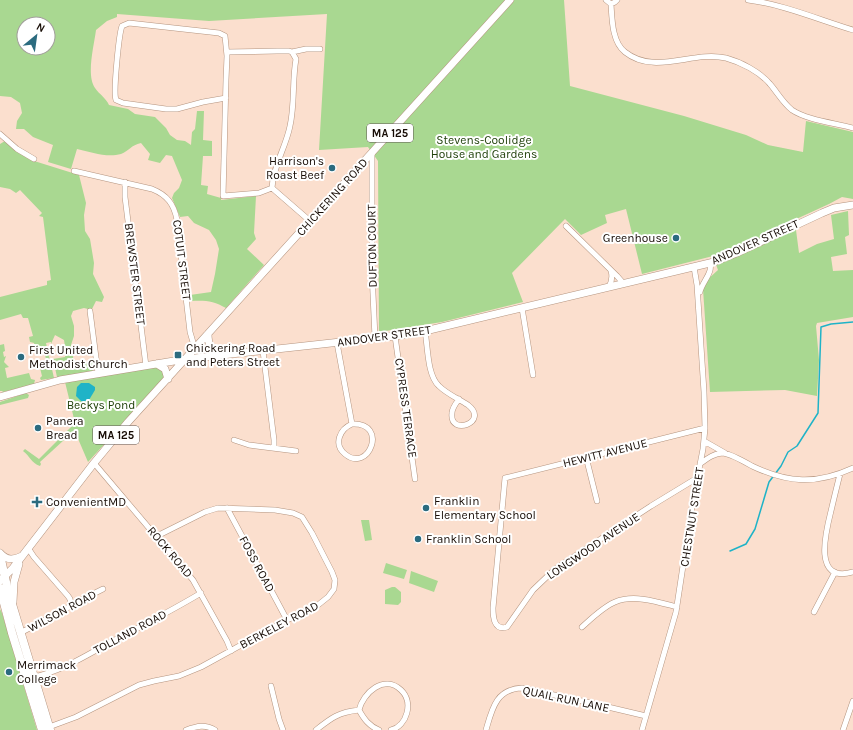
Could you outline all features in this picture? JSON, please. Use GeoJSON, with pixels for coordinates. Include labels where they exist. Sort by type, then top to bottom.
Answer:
{"type":"FeatureCollection","features":[{"type":"Feature","properties":{"kind":"highway"},"geometry":{"type":"LineString","coordinates":[[0,554],[6,606],[20,633],[34,677],[47,729]]}},
{"type":"Feature","properties":{"kind":"highway"},"geometry":{"type":"LineString","coordinates":[[0,588],[47,729]]}},
{"type":"Feature","properties":{"kind":"main road","name":"CHICKERING ROAD"},"geometry":{"type":"LineString","coordinates":[[186,359],[510,0]]}},
{"type":"Feature","properties":{"kind":"main road","name":"ANDOVER STREET"},"geometry":{"type":"LineString","coordinates":[[0,397],[60,380],[186,359],[337,343],[425,331],[710,263],[739,252],[834,208],[853,206]]}},
{"type":"Feature","properties":{"kind":"main road"},"geometry":{"type":"LineString","coordinates":[[208,334],[208,342],[211,348],[220,355]]}},
{"type":"Feature","properties":{"kind":"main road","name":"MA 125"},"geometry":{"type":"LineString","coordinates":[[6,606],[15,574],[28,548],[128,422],[186,359]]}},
{"type":"Feature","properties":{"kind":"main road"},"geometry":{"type":"LineString","coordinates":[[157,364],[165,369],[168,379]]}},
{"type":"Feature","properties":{"kind":"main road"},"geometry":{"type":"LineString","coordinates":[[0,554],[6,559],[10,560],[23,556]]}},
{"type":"Feature","properties":{"kind":"main road","name":"MA 125"},"geometry":{"type":"LineString","coordinates":[[2,579],[23,556]]}},
{"type":"Feature","properties":{"kind":"street"},"geometry":{"type":"LineString","coordinates":[[606,0],[611,4],[612,19],[617,41],[621,48],[634,57],[650,62],[660,63],[693,57],[712,56],[733,60],[763,77],[770,83],[785,104],[792,110],[808,117],[853,128]]}},
{"type":"Feature","properties":{"kind":"street"},"geometry":{"type":"LineString","coordinates":[[611,4],[617,0]]}},
{"type":"Feature","properties":{"kind":"street"},"geometry":{"type":"LineString","coordinates":[[751,0],[853,30]]}},
{"type":"Feature","properties":{"kind":"street"},"geometry":{"type":"LineString","coordinates":[[226,98],[202,102],[182,108],[166,108],[116,100],[114,90],[119,38],[122,26],[126,24],[221,33],[225,36],[226,98],[223,196],[259,193],[272,188]]}},
{"type":"Feature","properties":{"kind":"street"},"geometry":{"type":"LineString","coordinates":[[226,52],[292,52],[306,49],[320,49]]}},
{"type":"Feature","properties":{"kind":"street"},"geometry":{"type":"LineString","coordinates":[[292,52],[296,59],[292,113],[289,132],[272,181],[272,188],[310,221]]}},
{"type":"Feature","properties":{"kind":"street"},"geometry":{"type":"LineString","coordinates":[[0,134],[17,149],[34,159]]}},
{"type":"Feature","properties":{"kind":"street","name":"DUFTON COURT"},"geometry":{"type":"LineString","coordinates":[[372,153],[372,272],[375,338]]}},
{"type":"Feature","properties":{"kind":"street","name":"COTUIT STREET"},"geometry":{"type":"LineString","coordinates":[[74,171],[125,182],[160,192],[170,202],[176,213],[190,332],[195,349]]}},
{"type":"Feature","properties":{"kind":"street","name":"BREWSTER STREET"},"geometry":{"type":"LineString","coordinates":[[125,182],[125,197],[146,366]]}},
{"type":"Feature","properties":{"kind":"street"},"geometry":{"type":"LineString","coordinates":[[566,226],[623,283]]}},
{"type":"Feature","properties":{"kind":"street","name":"CHESTNUT STREET"},"geometry":{"type":"LineString","coordinates":[[698,299],[701,287],[711,268],[710,263]]}},
{"type":"Feature","properties":{"kind":"street","name":"CHESTNUT STREET"},"geometry":{"type":"LineString","coordinates":[[642,730],[677,607],[704,441],[704,392],[697,278],[694,267]]}},
{"type":"Feature","properties":{"kind":"street"},"geometry":{"type":"LineString","coordinates":[[609,268],[613,276],[609,287]]}},
{"type":"Feature","properties":{"kind":"street"},"geometry":{"type":"LineString","coordinates":[[522,308],[533,375]]}},
{"type":"Feature","properties":{"kind":"street"},"geometry":{"type":"LineString","coordinates":[[90,311],[98,373]]}},
{"type":"Feature","properties":{"kind":"street"},"geometry":{"type":"LineString","coordinates":[[425,331],[429,368],[432,377],[440,387],[459,399],[468,405],[473,410],[473,420],[467,425],[459,425],[453,421],[453,409],[459,399]]}},
{"type":"Feature","properties":{"kind":"street","name":"CYPRESS TERRACE"},"geometry":{"type":"LineString","coordinates":[[395,336],[415,479]]}},
{"type":"Feature","properties":{"kind":"street"},"geometry":{"type":"LineString","coordinates":[[337,343],[352,424]]}},
{"type":"Feature","properties":{"kind":"street"},"geometry":{"type":"LineString","coordinates":[[264,351],[274,448]]}},
{"type":"Feature","properties":{"kind":"street"},"geometry":{"type":"LineString","coordinates":[[352,424],[362,425],[370,432],[372,437],[371,448],[364,456],[359,458],[348,456],[343,452],[340,446],[339,435],[346,426],[352,424]]}},
{"type":"Feature","properties":{"kind":"street","name":"HEWITT AVENUE"},"geometry":{"type":"LineString","coordinates":[[501,628],[497,626],[494,621],[494,608],[505,478],[705,428]]}},
{"type":"Feature","properties":{"kind":"street"},"geometry":{"type":"LineString","coordinates":[[234,440],[249,445],[296,451]]}},
{"type":"Feature","properties":{"kind":"street"},"geometry":{"type":"LineString","coordinates":[[704,441],[725,453],[774,475],[793,480],[810,481],[829,478],[853,468]]}},
{"type":"Feature","properties":{"kind":"street"},"geometry":{"type":"LineString","coordinates":[[701,463],[709,457],[725,453]]}},
{"type":"Feature","properties":{"kind":"street"},"geometry":{"type":"LineString","coordinates":[[586,457],[597,501]]}},
{"type":"Feature","properties":{"kind":"street","name":"ROCK ROAD"},"geometry":{"type":"LineString","coordinates":[[94,463],[193,580],[231,651]]}},
{"type":"Feature","properties":{"kind":"street"},"geometry":{"type":"LineString","coordinates":[[840,474],[824,543],[825,560],[835,572],[841,574],[853,572]]}},
{"type":"Feature","properties":{"kind":"street","name":"LONGWOOD AVENUE"},"geometry":{"type":"LineString","coordinates":[[501,628],[509,625],[533,590],[555,569],[629,520],[698,478]]}},
{"type":"Feature","properties":{"kind":"street","name":"BERKELEY ROAD"},"geometry":{"type":"LineString","coordinates":[[47,729],[76,717],[132,688],[154,681],[186,674],[201,667],[322,602],[333,593],[335,580],[332,572],[312,533],[302,518],[292,513],[275,510],[227,508],[212,509],[157,536]]}},
{"type":"Feature","properties":{"kind":"street","name":"FOSS ROAD"},"geometry":{"type":"LineString","coordinates":[[227,508],[287,620]]}},
{"type":"Feature","properties":{"kind":"street"},"geometry":{"type":"LineString","coordinates":[[28,548],[68,596],[71,605]]}},
{"type":"Feature","properties":{"kind":"street"},"geometry":{"type":"LineString","coordinates":[[814,612],[835,572]]}},
{"type":"Feature","properties":{"kind":"street","name":"WILSON ROAD"},"geometry":{"type":"LineString","coordinates":[[20,633],[103,589]]}},
{"type":"Feature","properties":{"kind":"street","name":"TOLLAND ROAD"},"geometry":{"type":"LineString","coordinates":[[34,677],[49,674],[69,665],[201,593]]}},
{"type":"Feature","properties":{"kind":"street"},"geometry":{"type":"LineString","coordinates":[[582,627],[610,604],[621,600],[637,599],[677,607]]}},
{"type":"Feature","properties":{"kind":"street"},"geometry":{"type":"LineString","coordinates":[[379,730],[372,727],[364,720],[359,710],[360,703],[367,694],[373,688],[385,684],[397,687],[406,697],[406,718],[398,728],[391,730]]}},
{"type":"Feature","properties":{"kind":"street"},"geometry":{"type":"LineString","coordinates":[[271,686],[283,730]]}},
{"type":"Feature","properties":{"kind":"street","name":"QUAIL RUN LANE"},"geometry":{"type":"LineString","coordinates":[[486,730],[498,699],[504,692],[515,688],[522,688],[646,716]]}},
{"type":"Feature","properties":{"kind":"street"},"geometry":{"type":"LineString","coordinates":[[843,730],[853,701]]}},
{"type":"Feature","properties":{"kind":"street"},"geometry":{"type":"LineString","coordinates":[[316,730],[330,719],[343,712],[359,710]]}},
{"type":"Feature","properties":{"kind":"street"},"geometry":{"type":"LineString","coordinates":[[186,730],[203,726],[207,726],[215,730]]}},
{"type":"Feature","properties":{"kind":"green space","name":"Stevens-Coolidge House and Gardens"},"geometry":{"type":"Polygon","coordinates":[[[0,0],[564,0],[570,86],[684,116],[746,135],[768,145],[803,152],[806,121],[853,132],[853,199],[842,197],[792,221],[796,230],[799,253],[817,244],[834,239],[831,215],[848,211],[849,235],[845,237],[847,254],[831,257],[833,271],[853,270],[853,317],[817,323],[819,360],[817,396],[785,390],[710,392],[703,289],[707,280],[718,270],[713,256],[642,274],[626,209],[605,215],[607,223],[581,235],[565,219],[512,273],[523,302],[442,322],[379,332],[378,161],[368,147],[319,150],[327,14],[209,21],[117,14],[117,17],[107,21],[96,30],[91,60],[92,82],[109,105],[128,109],[135,114],[155,117],[166,128],[170,135],[177,140],[185,141],[191,145],[192,132],[195,129],[197,111],[204,111],[203,140],[212,141],[212,156],[203,156],[201,185],[208,186],[207,194],[221,198],[221,200],[256,196],[254,233],[256,239],[247,249],[264,265],[226,308],[209,302],[191,301],[190,295],[211,292],[219,249],[216,240],[209,230],[194,223],[188,216],[180,217],[172,198],[174,193],[179,188],[182,180],[172,156],[166,155],[160,163],[148,160],[150,154],[141,143],[135,145],[124,153],[116,155],[99,154],[77,149],[71,169],[48,162],[53,145],[33,137],[24,129],[16,129],[17,121],[22,113],[20,103],[11,97],[0,96],[0,0]]]}},
{"type":"Feature","properties":{"kind":"green space"},"geometry":{"type":"Polygon","coordinates":[[[5,141],[31,160],[79,175],[86,203],[84,215],[85,231],[90,239],[94,263],[93,274],[104,297],[102,302],[96,301],[92,309],[84,308],[73,311],[71,316],[74,326],[74,336],[71,345],[74,363],[93,362],[95,367],[91,373],[57,377],[53,359],[65,357],[66,353],[64,340],[55,335],[51,344],[51,342],[46,343],[54,378],[41,380],[40,378],[42,376],[40,368],[47,366],[45,354],[47,354],[46,352],[37,353],[34,343],[30,342],[29,337],[33,336],[28,318],[23,318],[21,314],[0,320],[0,297],[47,285],[47,281],[51,280],[43,217],[39,216],[42,213],[20,190],[16,193],[10,189],[0,187],[0,144],[5,141]]]}},
{"type":"Feature","properties":{"kind":"green space"},"geometry":{"type":"Polygon","coordinates":[[[4,344],[5,351],[3,352],[4,357],[6,356],[4,362],[9,367],[5,368],[7,378],[29,373],[31,379],[35,380],[34,384],[3,392],[0,391],[0,345],[4,344]]]}},
{"type":"Feature","properties":{"kind":"green space","name":"Beckys Pond"},"geometry":{"type":"Polygon","coordinates":[[[159,368],[163,371],[163,380],[88,462],[79,441],[76,429],[40,462],[40,466],[23,451],[25,449],[39,459],[75,423],[65,382],[159,368]]]}},
{"type":"Feature","properties":{"kind":"green space"},"geometry":{"type":"Polygon","coordinates":[[[26,393],[29,395],[28,398],[0,405],[0,402],[26,393]]]}},
{"type":"Feature","properties":{"kind":"green space"},"geometry":{"type":"Polygon","coordinates":[[[361,520],[369,520],[372,540],[365,541],[361,520]]]}},
{"type":"Feature","properties":{"kind":"green space"},"geometry":{"type":"Polygon","coordinates":[[[386,563],[407,570],[404,579],[383,573],[386,563]]]}},
{"type":"Feature","properties":{"kind":"green space"},"geometry":{"type":"Polygon","coordinates":[[[411,571],[438,581],[434,592],[409,583],[411,571]]]}},
{"type":"Feature","properties":{"kind":"green space"},"geometry":{"type":"Polygon","coordinates":[[[395,587],[401,592],[401,602],[398,605],[385,604],[385,590],[395,587]]]}},
{"type":"Feature","properties":{"kind":"green space","name":"Merrimack College"},"geometry":{"type":"Polygon","coordinates":[[[0,609],[2,613],[37,730],[0,730],[0,609]]]}},
{"type":"Feature","properties":{"kind":"water"},"geometry":{"type":"Polygon","coordinates":[[[81,383],[89,383],[95,387],[95,390],[89,400],[82,402],[76,396],[77,387],[81,383]]]}},
{"type":"Feature","properties":{"kind":"waterway"},"geometry":{"type":"LineString","coordinates":[[730,551],[746,544],[755,529],[769,482],[781,466],[788,452],[797,446],[818,413],[821,327],[831,324],[853,322]]}},
{"type":"Feature","properties":{"kind":"place","name":"Harrison's Roast Beef"},"geometry":{"type":"Point","coordinates":[332,168]}},
{"type":"Feature","properties":{"kind":"place","name":"Greenhouse"},"geometry":{"type":"Point","coordinates":[676,238]}},
{"type":"Feature","properties":{"kind":"place","name":"Chickering Road and Peters Street"},"geometry":{"type":"Point","coordinates":[178,355]}},
{"type":"Feature","properties":{"kind":"place","name":"First United Methodist Church"},"geometry":{"type":"Point","coordinates":[21,357]}},
{"type":"Feature","properties":{"kind":"place","name":"Panera Bread"},"geometry":{"type":"Point","coordinates":[38,428]}},
{"type":"Feature","properties":{"kind":"place","name":"ConvenientMD"},"geometry":{"type":"Point","coordinates":[37,502]}},
{"type":"Feature","properties":{"kind":"place","name":"Franklin Elementary School"},"geometry":{"type":"Point","coordinates":[426,508]}},
{"type":"Feature","properties":{"kind":"place","name":"Franklin School"},"geometry":{"type":"Point","coordinates":[418,539]}},
{"type":"Feature","properties":{"kind":"place","name":"Merrimack College"},"geometry":{"type":"Point","coordinates":[9,672]}}]}
